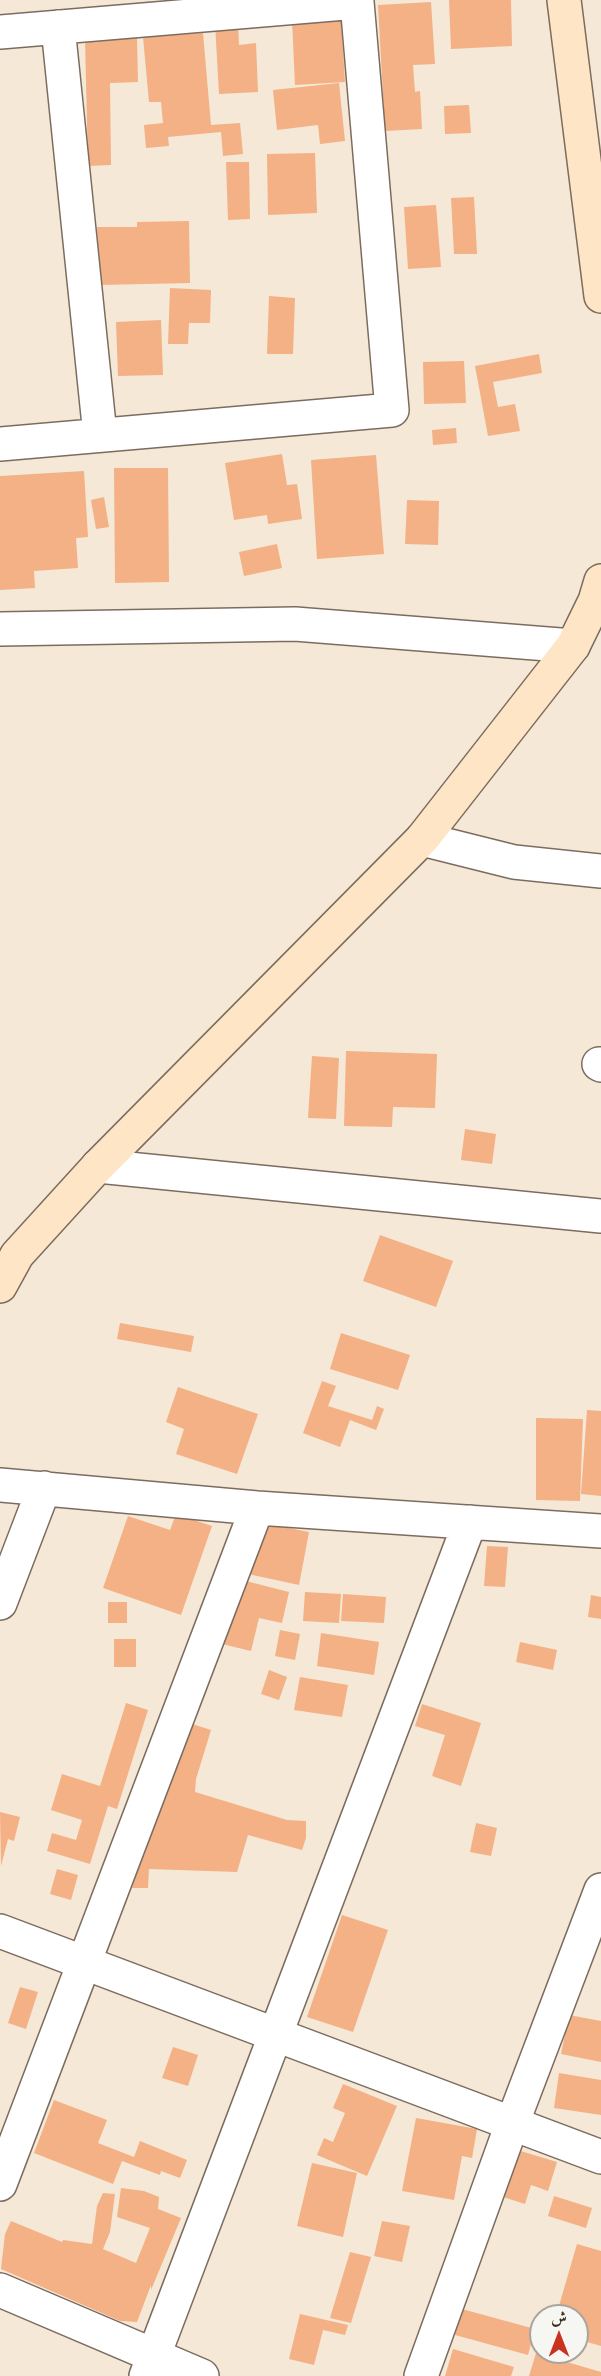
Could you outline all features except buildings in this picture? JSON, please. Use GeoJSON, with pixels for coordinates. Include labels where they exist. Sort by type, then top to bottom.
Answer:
{"type":"FeatureCollection","features":[{"type":"Feature","properties":{"kind":"street"},"geometry":{"type":"LineString","coordinates":[[564,0],[601,296]]}},
{"type":"Feature","properties":{"kind":"street"},"geometry":{"type":"LineString","coordinates":[[0,32],[58,27],[195,8],[357,2],[393,410],[0,444]]}},
{"type":"Feature","properties":{"kind":"street"},"geometry":{"type":"LineString","coordinates":[[58,27],[100,435]]}},
{"type":"Feature","properties":{"kind":"street"},"geometry":{"type":"LineString","coordinates":[[0,1286],[17,1255],[98,1166],[422,839],[573,646],[595,601],[601,581]]}},
{"type":"Feature","properties":{"kind":"street"},"geometry":{"type":"LineString","coordinates":[[0,629],[295,624],[573,646]]}},
{"type":"Feature","properties":{"kind":"street"},"geometry":{"type":"LineString","coordinates":[[422,839],[514,862],[601,871]]}},
{"type":"Feature","properties":{"kind":"street"},"geometry":{"type":"LineString","coordinates":[[98,1166],[601,1216]]}},
{"type":"Feature","properties":{"kind":"street"},"geometry":{"type":"LineString","coordinates":[[0,1485],[257,1508],[601,1532]]}},
{"type":"Feature","properties":{"kind":"street"},"geometry":{"type":"LineString","coordinates":[[0,1604],[44,1488]]}},
{"type":"Feature","properties":{"kind":"street"},"geometry":{"type":"LineString","coordinates":[[0,2184],[257,1508]]}},
{"type":"Feature","properties":{"kind":"street"},"geometry":{"type":"LineString","coordinates":[[150,2366],[470,1522]]}},
{"type":"Feature","properties":{"kind":"street"},"geometry":{"type":"LineString","coordinates":[[421,2376],[512,2124],[601,1890]]}},
{"type":"Feature","properties":{"kind":"street"},"geometry":{"type":"LineString","coordinates":[[0,1931],[601,2157]]}},
{"type":"Feature","properties":{"kind":"street"},"geometry":{"type":"LineString","coordinates":[[0,2290],[150,2366],[202,2376]]}}]}
